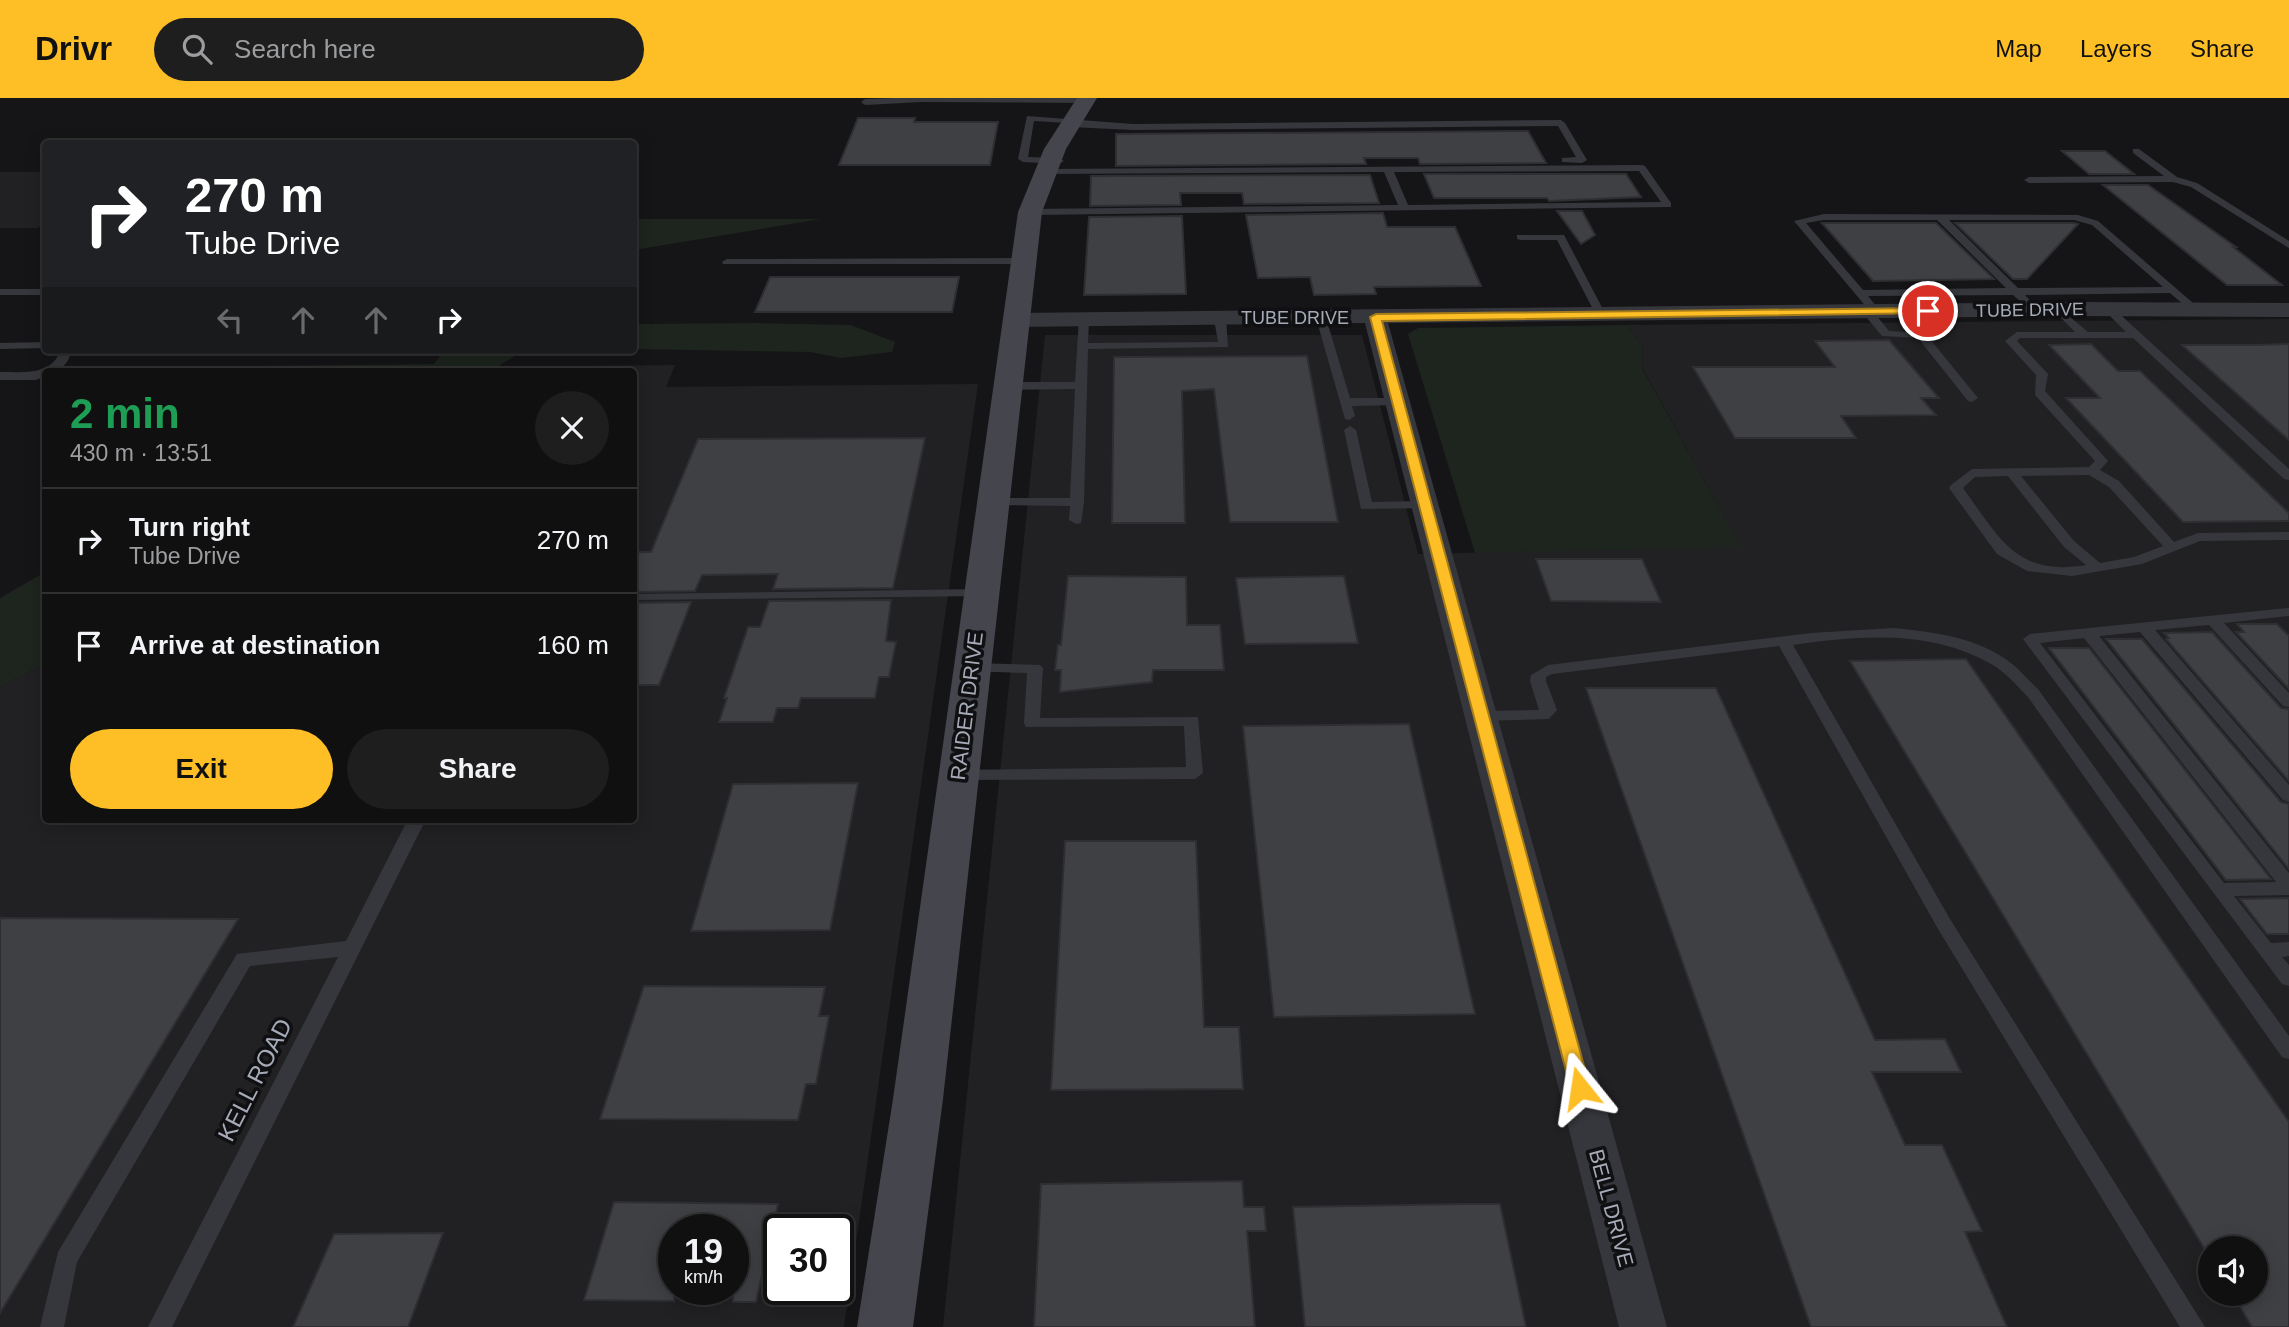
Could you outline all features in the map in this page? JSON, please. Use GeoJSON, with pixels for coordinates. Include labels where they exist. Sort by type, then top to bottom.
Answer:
{"type":"FeatureCollection","features":[{"type":"Feature","properties":{"kind":"main road","name":"RAIDER DRIVE"},"geometry":{"type":"LineString","coordinates":[[885,1327],[918,1099],[1030,212],[1049,166],[1079,111]]}},
{"type":"Feature","properties":{"kind":"street","name":"TUBE DRIVE"},"geometry":{"type":"LineString","coordinates":[[1015,320],[1601,315],[1867,306],[2289,310]]}},
{"type":"Feature","properties":{"kind":"street","name":"BELL DRIVE"},"geometry":{"type":"LineString","coordinates":[[1376,317],[1643,1327]]}},
{"type":"Feature","properties":{"kind":"lane"},"geometry":{"type":"LineString","coordinates":[[865,102],[922,99],[1079,111],[1133,127],[1561,123],[1582,160],[1049,166]]}},
{"type":"Feature","properties":{"kind":"lane"},"geometry":{"type":"LineString","coordinates":[[2136,151],[2174,179]]}},
{"type":"Feature","properties":{"kind":"lane"},"geometry":{"type":"LineString","coordinates":[[1030,212],[1668,205],[1642,168],[1388,170],[1049,166]]}},
{"type":"Feature","properties":{"kind":"lane"},"geometry":{"type":"LineString","coordinates":[[1388,170],[1404,208]]}},
{"type":"Feature","properties":{"kind":"lane"},"geometry":{"type":"LineString","coordinates":[[2029,180],[2174,179],[2194,185],[2289,245]]}},
{"type":"Feature","properties":{"kind":"lane"},"geometry":{"type":"LineString","coordinates":[[1972,398],[1921,335],[1886,334],[1799,221],[1824,217],[2068,216],[2085,219],[2095,223],[2195,309]]}},
{"type":"Feature","properties":{"kind":"lane"},"geometry":{"type":"LineString","coordinates":[[1940,217],[2033,309]]}},
{"type":"Feature","properties":{"kind":"lane"},"geometry":{"type":"LineString","coordinates":[[1521,237],[1560,237],[1601,315]]}},
{"type":"Feature","properties":{"kind":"lane"},"geometry":{"type":"LineString","coordinates":[[727,262],[1023,261]]}},
{"type":"Feature","properties":{"kind":"lane"},"geometry":{"type":"LineString","coordinates":[[1867,306],[2014,291],[2173,290]]}},
{"type":"Feature","properties":{"kind":"lane"},"geometry":{"type":"LineString","coordinates":[[0,292],[42,292]]}},
{"type":"Feature","properties":{"kind":"lane"},"geometry":{"type":"LineString","coordinates":[[2057,309],[2085,335]]}},
{"type":"Feature","properties":{"kind":"lane"},"geometry":{"type":"LineString","coordinates":[[2108,309],[2289,476]]}},
{"type":"Feature","properties":{"kind":"lane"},"geometry":{"type":"LineString","coordinates":[[1321,318],[1345,402],[1366,506],[1425,505]]}},
{"type":"Feature","properties":{"kind":"lane"},"geometry":{"type":"LineString","coordinates":[[1082,346],[1224,345],[1220,319]]}},
{"type":"Feature","properties":{"kind":"lane"},"geometry":{"type":"LineString","coordinates":[[1076,520],[1083,320]]}},
{"type":"Feature","properties":{"kind":"lane"},"geometry":{"type":"LineString","coordinates":[[2092,471],[2102,461],[2039,393],[2042,374],[2011,341],[2017,335],[2137,335]]}},
{"type":"Feature","properties":{"kind":"lane"},"geometry":{"type":"LineString","coordinates":[[0,345],[42,345]]}},
{"type":"Feature","properties":{"kind":"lane"},"geometry":{"type":"LineString","coordinates":[[53,368],[64,361],[65,354]]}},
{"type":"Feature","properties":{"kind":"lane"},"geometry":{"type":"LineString","coordinates":[[0,376],[42,374]]}},
{"type":"Feature","properties":{"kind":"lane"},"geometry":{"type":"LineString","coordinates":[[1006,386],[1081,385]]}},
{"type":"Feature","properties":{"kind":"lane"},"geometry":{"type":"LineString","coordinates":[[1345,402],[1398,402]]}},
{"type":"Feature","properties":{"kind":"lane"},"geometry":{"type":"LineString","coordinates":[[2172,548],[2114,484],[2092,471],[1972,473],[1956,488],[2002,551],[2027,567],[2072,572],[2137,561],[2172,548],[2198,537],[2289,536]]}},
{"type":"Feature","properties":{"kind":"lane"},"geometry":{"type":"LineString","coordinates":[[2011,472],[2069,544],[2098,568]]}},
{"type":"Feature","properties":{"kind":"lane"},"geometry":{"type":"LineString","coordinates":[[992,502],[1077,502]]}},
{"type":"Feature","properties":{"kind":"lane"},"geometry":{"type":"LineString","coordinates":[[639,597],[981,593]]}},
{"type":"Feature","properties":{"kind":"lane"},"geometry":{"type":"LineString","coordinates":[[2285,616],[2213,620],[2030,639],[2289,979]]}},
{"type":"Feature","properties":{"kind":"lane"},"geometry":{"type":"LineString","coordinates":[[2213,620],[2289,702]]}},
{"type":"Feature","properties":{"kind":"lane"},"geometry":{"type":"LineString","coordinates":[[2144,627],[2289,796]]}},
{"type":"Feature","properties":{"kind":"lane"},"geometry":{"type":"LineString","coordinates":[[1481,716],[1543,715],[1549,710],[1538,681],[1539,675],[1548,670],[1857,633],[1915,635],[1968,646],[2007,666],[2033,693],[2289,1051]]}},
{"type":"Feature","properties":{"kind":"lane"},"geometry":{"type":"LineString","coordinates":[[2088,633],[2289,887]]}},
{"type":"Feature","properties":{"kind":"lane"},"geometry":{"type":"LineString","coordinates":[[1784,642],[1944,924],[2193,1327]]}},
{"type":"Feature","properties":{"kind":"lane"},"geometry":{"type":"LineString","coordinates":[[958,776],[1195,773],[1192,721],[1032,723],[1035,668],[971,668]]}},
{"type":"Feature","properties":{"kind":"lane","name":"KELL ROAD"},"geometry":{"type":"LineString","coordinates":[[160,1327],[415,823]]}},
{"type":"Feature","properties":{"kind":"lane"},"geometry":{"type":"LineString","coordinates":[[2219,890],[2289,887]]}},
{"type":"Feature","properties":{"kind":"lane"},"geometry":{"type":"LineString","coordinates":[[52,1327],[66,1259],[244,959],[351,948]]}},
{"type":"Feature","properties":{"kind":"lane"},"geometry":{"type":"LineString","coordinates":[[2266,950],[2289,950]]}},
{"type":"Feature","properties":{"kind":"shaded area"},"geometry":{"type":"Polygon","coordinates":[[[0,172],[42,172],[42,225],[38,228],[0,228],[0,172]]]}},
{"type":"Feature","properties":{"kind":"shaded area"},"geometry":{"type":"Polygon","coordinates":[[[637,219],[821,219],[637,250],[637,219]]]}},
{"type":"Feature","properties":{"kind":"shaded area"},"geometry":{"type":"Polygon","coordinates":[[[2289,319],[2289,1327],[943,1327],[1045,335],[1362,335],[1418,554],[1740,546],[1642,367],[1643,347],[1627,325],[2289,319]]]}},
{"type":"Feature","properties":{"kind":"shaded area"},"geometry":{"type":"Polygon","coordinates":[[[637,324],[851,325],[895,342],[892,352],[841,358],[810,352],[637,349],[637,324]]]}},
{"type":"Feature","properties":{"kind":"shaded area"},"geometry":{"type":"Polygon","coordinates":[[[1627,325],[1643,347],[1642,368],[1741,547],[1475,553],[1408,334],[1418,328],[1627,325]]]}},
{"type":"Feature","properties":{"kind":"shaded area"},"geometry":{"type":"Polygon","coordinates":[[[441,354],[518,354],[495,368],[92,368],[434,364],[441,354]]]}},
{"type":"Feature","properties":{"kind":"shaded area"},"geometry":{"type":"Polygon","coordinates":[[[675,365],[666,387],[978,384],[854,1257],[854,1214],[763,1214],[763,1305],[847,1305],[844,1327],[0,1327],[0,687],[42,666],[42,823],[637,823],[637,368],[494,368],[675,365]]]}},
{"type":"Feature","properties":{"kind":"shaded area"},"geometry":{"type":"Polygon","coordinates":[[[42,574],[42,666],[0,687],[0,598],[42,574]]]}},
{"type":"Feature","properties":{"kind":"building"},"geometry":{"type":"Polygon","coordinates":[[[858,118],[915,118],[914,122],[998,122],[990,165],[839,165],[858,118]]]}},
{"type":"Feature","properties":{"kind":"building"},"geometry":{"type":"Polygon","coordinates":[[[1528,131],[1546,163],[1420,164],[1418,158],[1364,158],[1366,164],[1116,166],[1116,134],[1528,131]]]}},
{"type":"Feature","properties":{"kind":"building"},"geometry":{"type":"Polygon","coordinates":[[[2062,151],[2105,151],[2134,174],[2089,174],[2062,151]]]}},
{"type":"Feature","properties":{"kind":"building"},"geometry":{"type":"Polygon","coordinates":[[[1424,174],[1626,174],[1641,197],[1549,201],[1547,198],[1434,198],[1424,174]]]}},
{"type":"Feature","properties":{"kind":"building"},"geometry":{"type":"Polygon","coordinates":[[[1370,175],[1379,203],[1244,204],[1242,193],[1180,193],[1181,205],[1090,206],[1091,176],[1370,175]]]}},
{"type":"Feature","properties":{"kind":"building"},"geometry":{"type":"Polygon","coordinates":[[[2103,185],[2148,185],[2236,247],[2233,247],[2282,285],[2227,285],[2103,185]]]}},
{"type":"Feature","properties":{"kind":"building"},"geometry":{"type":"Polygon","coordinates":[[[1557,211],[1582,211],[1595,235],[1581,244],[1557,211]]]}},
{"type":"Feature","properties":{"kind":"building"},"geometry":{"type":"Polygon","coordinates":[[[1383,213],[1387,227],[1455,227],[1481,286],[1374,287],[1376,294],[1314,295],[1310,277],[1258,278],[1246,215],[1383,213]]]}},
{"type":"Feature","properties":{"kind":"building"},"geometry":{"type":"Polygon","coordinates":[[[1182,216],[1186,294],[1084,295],[1089,217],[1182,216]]]}},
{"type":"Feature","properties":{"kind":"building"},"geometry":{"type":"Polygon","coordinates":[[[1822,223],[1936,223],[1994,279],[1873,281],[1822,223]]]}},
{"type":"Feature","properties":{"kind":"building"},"geometry":{"type":"Polygon","coordinates":[[[1955,223],[2078,224],[2027,279],[2013,279],[1955,223]]]}},
{"type":"Feature","properties":{"kind":"building"},"geometry":{"type":"Polygon","coordinates":[[[770,277],[959,277],[952,312],[755,312],[770,277]]]}},
{"type":"Feature","properties":{"kind":"building"},"geometry":{"type":"Polygon","coordinates":[[[1889,340],[1939,398],[1921,398],[1936,415],[1841,416],[1856,438],[1735,438],[1693,367],[1835,367],[1815,341],[1889,340]]]}},
{"type":"Feature","properties":{"kind":"building"},"geometry":{"type":"Polygon","coordinates":[[[2091,344],[2118,371],[2140,371],[2289,513],[2289,521],[2183,522],[2066,398],[2100,398],[2049,345],[2091,344]]]}},
{"type":"Feature","properties":{"kind":"building"},"geometry":{"type":"Polygon","coordinates":[[[2289,344],[2289,440],[2182,345],[2256,345],[2289,344]]]}},
{"type":"Feature","properties":{"kind":"building"},"geometry":{"type":"Polygon","coordinates":[[[1307,356],[1338,522],[1230,522],[1214,389],[1182,391],[1185,523],[1112,523],[1114,357],[1307,356]]]}},
{"type":"Feature","properties":{"kind":"building"},"geometry":{"type":"Polygon","coordinates":[[[925,438],[893,588],[773,589],[778,574],[702,575],[695,591],[637,592],[637,552],[651,552],[698,439],[925,438]]]}},
{"type":"Feature","properties":{"kind":"building"},"geometry":{"type":"Polygon","coordinates":[[[1536,559],[1642,559],[1661,602],[1551,601],[1536,559]]]}},
{"type":"Feature","properties":{"kind":"building"},"geometry":{"type":"Polygon","coordinates":[[[1068,576],[1186,577],[1187,625],[1220,625],[1224,670],[1153,670],[1152,682],[1060,692],[1061,670],[1055,670],[1058,645],[1061,645],[1068,576]]]}},
{"type":"Feature","properties":{"kind":"building"},"geometry":{"type":"Polygon","coordinates":[[[1344,576],[1358,643],[1245,644],[1236,578],[1344,576]]]}},
{"type":"Feature","properties":{"kind":"building"},"geometry":{"type":"Polygon","coordinates":[[[891,600],[886,641],[896,642],[889,677],[879,677],[875,698],[801,698],[798,708],[777,708],[773,722],[719,722],[727,698],[724,698],[748,627],[760,627],[769,601],[891,600]]]}},
{"type":"Feature","properties":{"kind":"building"},"geometry":{"type":"Polygon","coordinates":[[[691,602],[659,685],[637,685],[637,603],[691,602]]]}},
{"type":"Feature","properties":{"kind":"building"},"geometry":{"type":"Polygon","coordinates":[[[2237,624],[2277,624],[2289,636],[2289,689],[2236,632],[2244,632],[2237,624]]]}},
{"type":"Feature","properties":{"kind":"building"},"geometry":{"type":"Polygon","coordinates":[[[2212,632],[2281,708],[2289,709],[2289,781],[2166,639],[2169,638],[2164,633],[2212,632]]]}},
{"type":"Feature","properties":{"kind":"building"},"geometry":{"type":"Polygon","coordinates":[[[2106,639],[2142,639],[2281,802],[2289,804],[2289,869],[2106,639]]]}},
{"type":"Feature","properties":{"kind":"building"},"geometry":{"type":"Polygon","coordinates":[[[2049,648],[2089,648],[2271,879],[2226,880],[2049,648]]]}},
{"type":"Feature","properties":{"kind":"building"},"geometry":{"type":"Polygon","coordinates":[[[1966,659],[2289,1122],[2289,1327],[2252,1327],[2240,1306],[2268,1306],[2268,1236],[2198,1238],[1850,661],[1966,659]]]}},
{"type":"Feature","properties":{"kind":"building"},"geometry":{"type":"Polygon","coordinates":[[[1586,688],[1716,688],[1875,1040],[1945,1039],[1961,1072],[1872,1072],[1905,1145],[1942,1145],[1982,1231],[1965,1232],[2007,1327],[1811,1327],[1586,688]]]}},
{"type":"Feature","properties":{"kind":"building"},"geometry":{"type":"Polygon","coordinates":[[[1409,724],[1475,1014],[1274,1017],[1243,726],[1409,724]]]}},
{"type":"Feature","properties":{"kind":"building"},"geometry":{"type":"Polygon","coordinates":[[[858,783],[830,930],[691,931],[733,784],[858,783]]]}},
{"type":"Feature","properties":{"kind":"building"},"geometry":{"type":"Polygon","coordinates":[[[1065,841],[1196,841],[1204,1027],[1239,1027],[1243,1089],[1051,1090],[1065,841]]]}},
{"type":"Feature","properties":{"kind":"building"},"geometry":{"type":"Polygon","coordinates":[[[2289,898],[2289,934],[2267,934],[2240,899],[2289,898]]]}},
{"type":"Feature","properties":{"kind":"building"},"geometry":{"type":"Polygon","coordinates":[[[0,918],[238,919],[0,1313],[0,918]]]}},
{"type":"Feature","properties":{"kind":"building"},"geometry":{"type":"Polygon","coordinates":[[[644,986],[825,987],[819,1016],[829,1016],[816,1084],[806,1084],[798,1120],[600,1119],[644,986]]]}},
{"type":"Feature","properties":{"kind":"building"},"geometry":{"type":"Polygon","coordinates":[[[1242,1181],[1244,1207],[1264,1207],[1266,1231],[1247,1231],[1255,1327],[1034,1327],[1041,1184],[1242,1181]]]}},
{"type":"Feature","properties":{"kind":"building"},"geometry":{"type":"Polygon","coordinates":[[[614,1202],[778,1204],[776,1214],[763,1214],[763,1271],[756,1302],[749,1302],[749,1214],[658,1214],[658,1301],[584,1300],[614,1202]]]}},
{"type":"Feature","properties":{"kind":"building"},"geometry":{"type":"Polygon","coordinates":[[[1500,1204],[1526,1327],[1305,1327],[1293,1207],[1500,1204]]]}},
{"type":"Feature","properties":{"kind":"building"},"geometry":{"type":"Polygon","coordinates":[[[443,1233],[408,1327],[293,1327],[334,1234],[443,1233]]]}},
{"type":"Feature","properties":{"kind":"route"},"geometry":{"type":"LineString","coordinates":[[1580,1088],[1376,317],[1928,311]]}}]}
